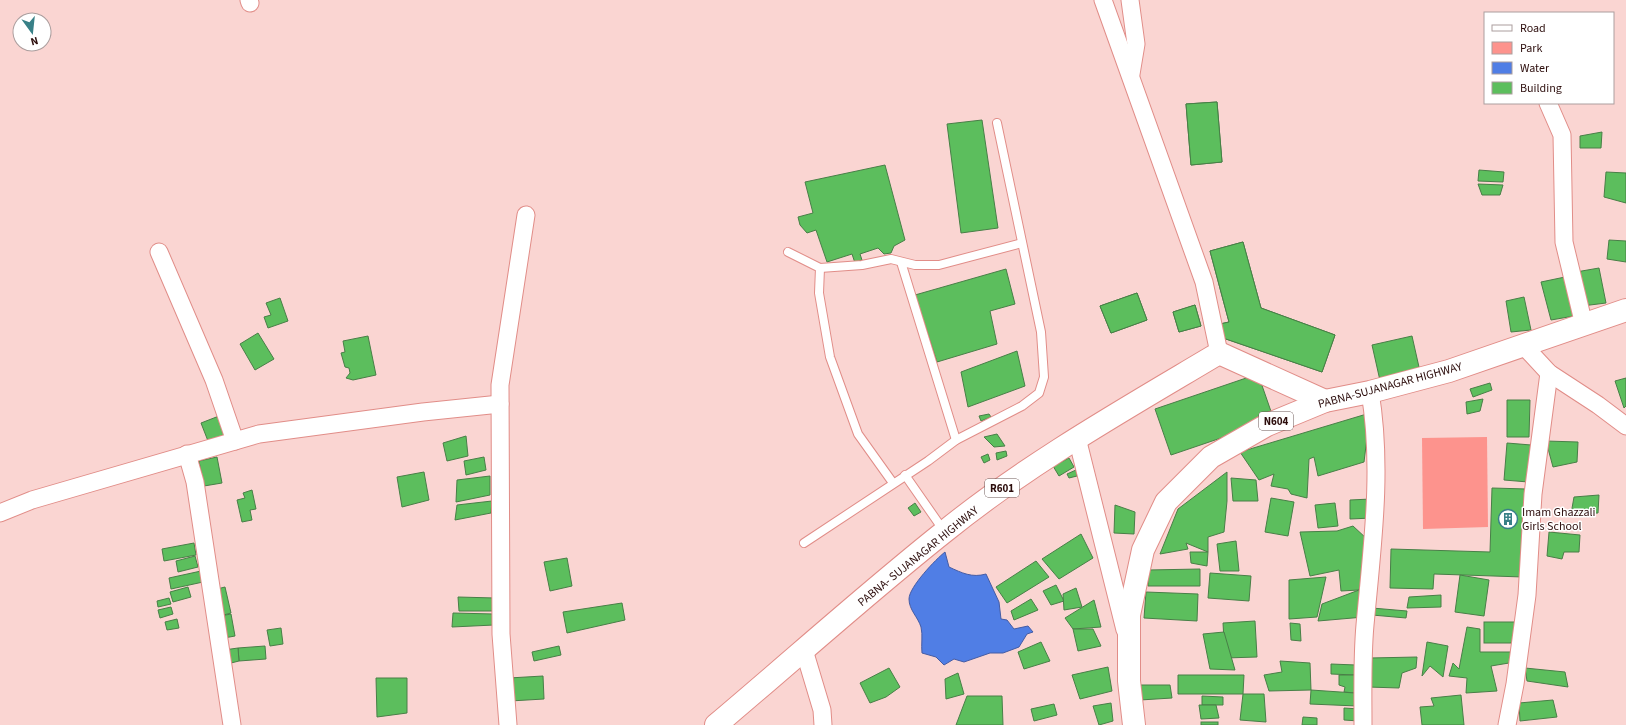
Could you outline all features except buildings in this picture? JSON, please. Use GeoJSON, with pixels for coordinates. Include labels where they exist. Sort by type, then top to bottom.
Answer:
{"type":"FeatureCollection","features":[{"type":"Feature","properties":{"kind":"main road","name":"PABNA-SUJANAGAR HIGHWAY"},"geometry":{"type":"LineString","coordinates":[[1134,725],[1129,681],[1129,615],[1143,550],[1166,502],[1212,457],[1267,425],[1325,401],[1370,392],[1449,371],[1626,310]]}},
{"type":"Feature","properties":{"kind":"main road"},"geometry":{"type":"LineString","coordinates":[[1219,353],[1325,401]]}},
{"type":"Feature","properties":{"kind":"main road","name":"PABNA- SUJANAGAR HIGHWAY"},"geometry":{"type":"LineString","coordinates":[[716,725],[944,531],[1004,487],[1077,438],[1219,353]]}},
{"type":"Feature","properties":{"kind":"street"},"geometry":{"type":"LineString","coordinates":[[1103,0],[1204,282],[1219,353]]}},
{"type":"Feature","properties":{"kind":"street"},"geometry":{"type":"LineString","coordinates":[[1130,0],[1136,44],[1131,76]]}},
{"type":"Feature","properties":{"kind":"street"},"geometry":{"type":"LineString","coordinates":[[1548,104],[1562,135],[1564,242],[1584,325]]}},
{"type":"Feature","properties":{"kind":"street"},"geometry":{"type":"LineString","coordinates":[[508,725],[501,634],[500,385],[526,215]]}},
{"type":"Feature","properties":{"kind":"street"},"geometry":{"type":"LineString","coordinates":[[158,252],[214,380],[235,441]]}},
{"type":"Feature","properties":{"kind":"street"},"geometry":{"type":"LineString","coordinates":[[1524,346],[1549,373],[1598,405],[1626,426]]}},
{"type":"Feature","properties":{"kind":"street"},"geometry":{"type":"LineString","coordinates":[[1507,725],[1515,684],[1527,595],[1533,494],[1549,373]]}},
{"type":"Feature","properties":{"kind":"street"},"geometry":{"type":"LineString","coordinates":[[1363,725],[1365,627],[1376,519],[1374,420],[1370,392]]}},
{"type":"Feature","properties":{"kind":"street"},"geometry":{"type":"LineString","coordinates":[[0,512],[32,500],[187,454],[267,433],[423,412],[500,404]]}},
{"type":"Feature","properties":{"kind":"street"},"geometry":{"type":"LineString","coordinates":[[1077,438],[1129,647]]}},
{"type":"Feature","properties":{"kind":"street"},"geometry":{"type":"LineString","coordinates":[[187,454],[195,482],[232,725]]}},
{"type":"Feature","properties":{"kind":"street"},"geometry":{"type":"LineString","coordinates":[[804,650],[822,710],[824,725]]}},
{"type":"Feature","properties":{"kind":"lane"},"geometry":{"type":"LineString","coordinates":[[804,543],[905,475],[928,462],[956,440],[1022,406],[1039,393],[1044,377],[1041,332],[997,123]]}},
{"type":"Feature","properties":{"kind":"lane"},"geometry":{"type":"LineString","coordinates":[[788,252],[820,268],[862,265],[891,260],[914,265],[939,265],[1022,243]]}},
{"type":"Feature","properties":{"kind":"lane"},"geometry":{"type":"LineString","coordinates":[[900,262],[956,440]]}},
{"type":"Feature","properties":{"kind":"lane"},"geometry":{"type":"LineString","coordinates":[[820,268],[819,293],[830,357],[858,434],[893,484]]}},
{"type":"Feature","properties":{"kind":"lane"},"geometry":{"type":"LineString","coordinates":[[905,475],[944,531]]}},
{"type":"Feature","properties":{"kind":"green space"},"geometry":{"type":"Polygon","coordinates":[[[1487,437],[1488,527],[1423,529],[1422,438],[1487,437]]]}},
{"type":"Feature","properties":{"kind":"water"},"geometry":{"type":"Polygon","coordinates":[[[945,552],[949,567],[972,575],[986,574],[999,602],[1001,619],[1007,620],[1014,629],[1028,626],[1033,632],[1027,634],[1019,647],[1003,653],[990,653],[964,662],[954,659],[944,665],[936,657],[922,653],[921,627],[910,607],[910,594],[918,581],[945,552]]]}},
{"type":"Feature","properties":{"kind":"place","name":"Imam Ghazzali Girls School"},"geometry":{"type":"Point","coordinates":[1508,519]}}]}
